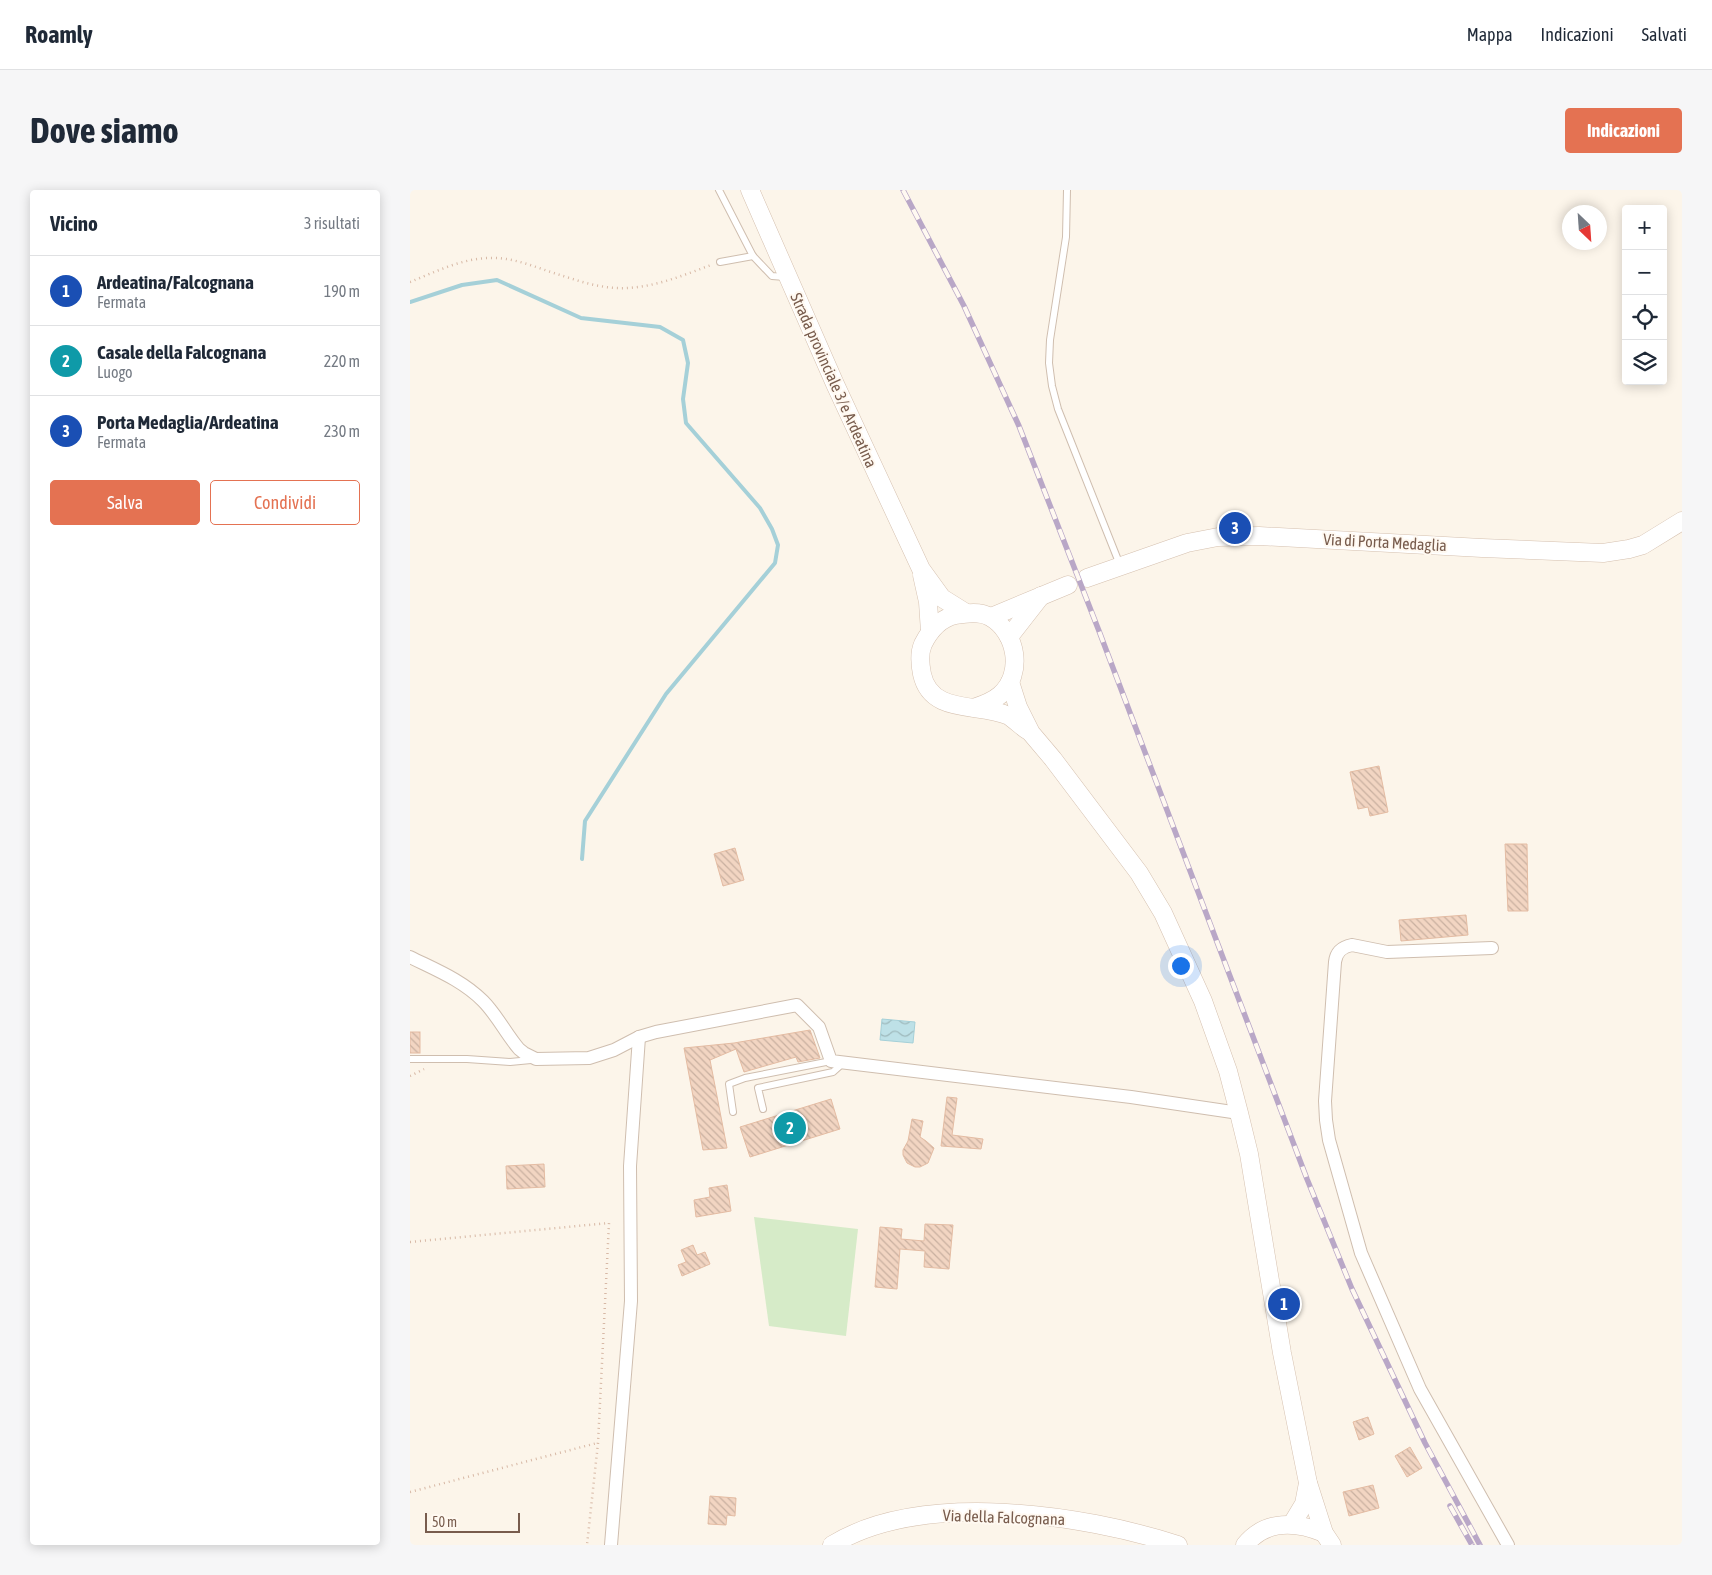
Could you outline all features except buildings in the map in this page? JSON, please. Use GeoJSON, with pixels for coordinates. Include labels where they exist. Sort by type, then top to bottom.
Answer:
{"type":"FeatureCollection","features":[{"type":"Feature","properties":{"kind":"main road","name":"Strada provinciale 3/e Ardeatina"},"geometry":{"type":"LineString","coordinates":[[750,190],[834,384],[921,568],[942,598],[966,613]]}},
{"type":"Feature","properties":{"kind":"main road","name":"Via di Porta Medaglia"},"geometry":{"type":"LineString","coordinates":[[1087,578],[1187,544],[1210,538],[1234,535],[1603,553],[1643,545],[1682,521]]}},
{"type":"Feature","properties":{"kind":"main road","name":"Strada provinciale 3/e Ardeatina"},"geometry":{"type":"LineString","coordinates":[[921,568],[928,602],[930,632]]}},
{"type":"Feature","properties":{"kind":"main road"},"geometry":{"type":"LineString","coordinates":[[1041,595],[1010,637],[991,617],[1041,595],[1068,585]]}},
{"type":"Feature","properties":{"kind":"main road","name":"Strada provinciale 3/e Ardeatina"},"geometry":{"type":"LineString","coordinates":[[991,617],[984,614],[966,613],[950,616],[940,622],[930,632],[922,646],[920,661],[923,676],[930,690],[942,701],[957,707],[973,708],[1008,716],[1031,733]]}},
{"type":"Feature","properties":{"kind":"main road","name":"Strada provinciale 3/e Ardeatina"},"geometry":{"type":"LineString","coordinates":[[1010,637],[1015,652],[1015,667],[1010,682],[1018,707],[1031,733],[1125,852],[1139,873],[1162,913],[1203,1001],[1228,1071],[1249,1154],[1282,1353],[1308,1483],[1328,1539]]}},
{"type":"Feature","properties":{"kind":"main road"},"geometry":{"type":"LineString","coordinates":[[973,708],[988,703],[1001,694],[1010,682]]}},
{"type":"Feature","properties":{"kind":"main road","name":"Strada provinciale 3/e Ardeatina"},"geometry":{"type":"LineString","coordinates":[[1292,1524],[1304,1504],[1308,1483]]}},
{"type":"Feature","properties":{"kind":"main road","name":"Via della Falcognana"},"geometry":{"type":"LineString","coordinates":[[832,1545],[856,1532],[874,1526],[913,1516],[944,1513],[1020,1514],[1070,1520],[1140,1534],[1178,1545]]}},
{"type":"Feature","properties":{"kind":"main road","name":"Strada provinciale 3/e Ardeatina"},"geometry":{"type":"LineString","coordinates":[[1244,1545],[1266,1529],[1292,1524],[1304,1526],[1328,1539]]}},
{"type":"Feature","properties":{"kind":"street"},"geometry":{"type":"LineString","coordinates":[[1492,948],[1387,952],[1352,945],[1338,952],[1335,962],[1325,1111],[1329,1140],[1361,1253],[1420,1389],[1508,1545]]}},
{"type":"Feature","properties":{"kind":"street"},"geometry":{"type":"LineString","coordinates":[[410,956],[445,973],[475,994],[490,1009],[518,1049],[536,1059],[589,1058],[614,1050],[656,1032],[797,1006],[818,1026],[837,1061],[1131,1097],[1239,1113]]}},
{"type":"Feature","properties":{"kind":"street"},"geometry":{"type":"LineString","coordinates":[[611,1545],[631,1301],[630,1166],[639,1038]]}},
{"type":"Feature","properties":{"kind":"lane"},"geometry":{"type":"LineString","coordinates":[[719,190],[753,256],[772,276],[789,278]]}},
{"type":"Feature","properties":{"kind":"lane"},"geometry":{"type":"LineString","coordinates":[[1067,190],[1066,237],[1050,340],[1049,363],[1052,386],[1058,409],[1120,566]]}},
{"type":"Feature","properties":{"kind":"lane"},"geometry":{"type":"LineString","coordinates":[[720,262],[753,256]]}},
{"type":"Feature","properties":{"kind":"lane"},"geometry":{"type":"LineString","coordinates":[[410,1059],[467,1059],[510,1062],[536,1059]]}},
{"type":"Feature","properties":{"kind":"lane"},"geometry":{"type":"LineString","coordinates":[[733,1112],[729,1084],[746,1078],[837,1061],[834,1072],[758,1088],[763,1109]]}},
{"type":"Feature","properties":{"kind":"path"},"geometry":{"type":"LineString","coordinates":[[410,282],[474,260],[499,258],[509,259],[602,287],[638,287],[659,283],[720,262]]}},
{"type":"Feature","properties":{"kind":"path"},"geometry":{"type":"LineString","coordinates":[[410,1242],[608,1223],[598,1443],[587,1545]]}},
{"type":"Feature","properties":{"kind":"path"},"geometry":{"type":"LineString","coordinates":[[410,1492],[598,1443]]}},
{"type":"Feature","properties":{"kind":"green space"},"geometry":{"type":"Polygon","coordinates":[[[754,1217],[858,1229],[846,1336],[769,1326],[754,1217]]]}},
{"type":"Feature","properties":{"kind":"water"},"geometry":{"type":"Polygon","coordinates":[[[882,1019],[915,1022],[913,1043],[880,1040],[882,1019]]]}},
{"type":"Feature","properties":{"kind":"waterway"},"geometry":{"type":"LineString","coordinates":[[410,302],[462,285],[497,280],[581,318],[660,327],[683,340],[688,363],[683,399],[686,423],[760,508],[772,529],[778,545],[775,563],[666,694],[585,821],[582,859]]}},
{"type":"Feature","properties":{"kind":"railway"},"geometry":{"type":"LineString","coordinates":[[903,190],[964,306],[1019,426],[1307,1179],[1352,1289],[1425,1443],[1480,1545]]}},
{"type":"Feature","properties":{"kind":"railway"},"geometry":{"type":"LineString","coordinates":[[1450,1506],[1472,1545]]}},
{"type":"Feature","properties":{"kind":"place","name":"Porta Medaglia/Ardeatina"},"geometry":{"type":"Point","coordinates":[1235,528]}},
{"type":"Feature","properties":{"kind":"place","name":"Casale della Falcognana"},"geometry":{"type":"Point","coordinates":[790,1128]}},
{"type":"Feature","properties":{"kind":"place","name":"Ardeatina/Falcognana"},"geometry":{"type":"Point","coordinates":[1284,1304]}}]}
